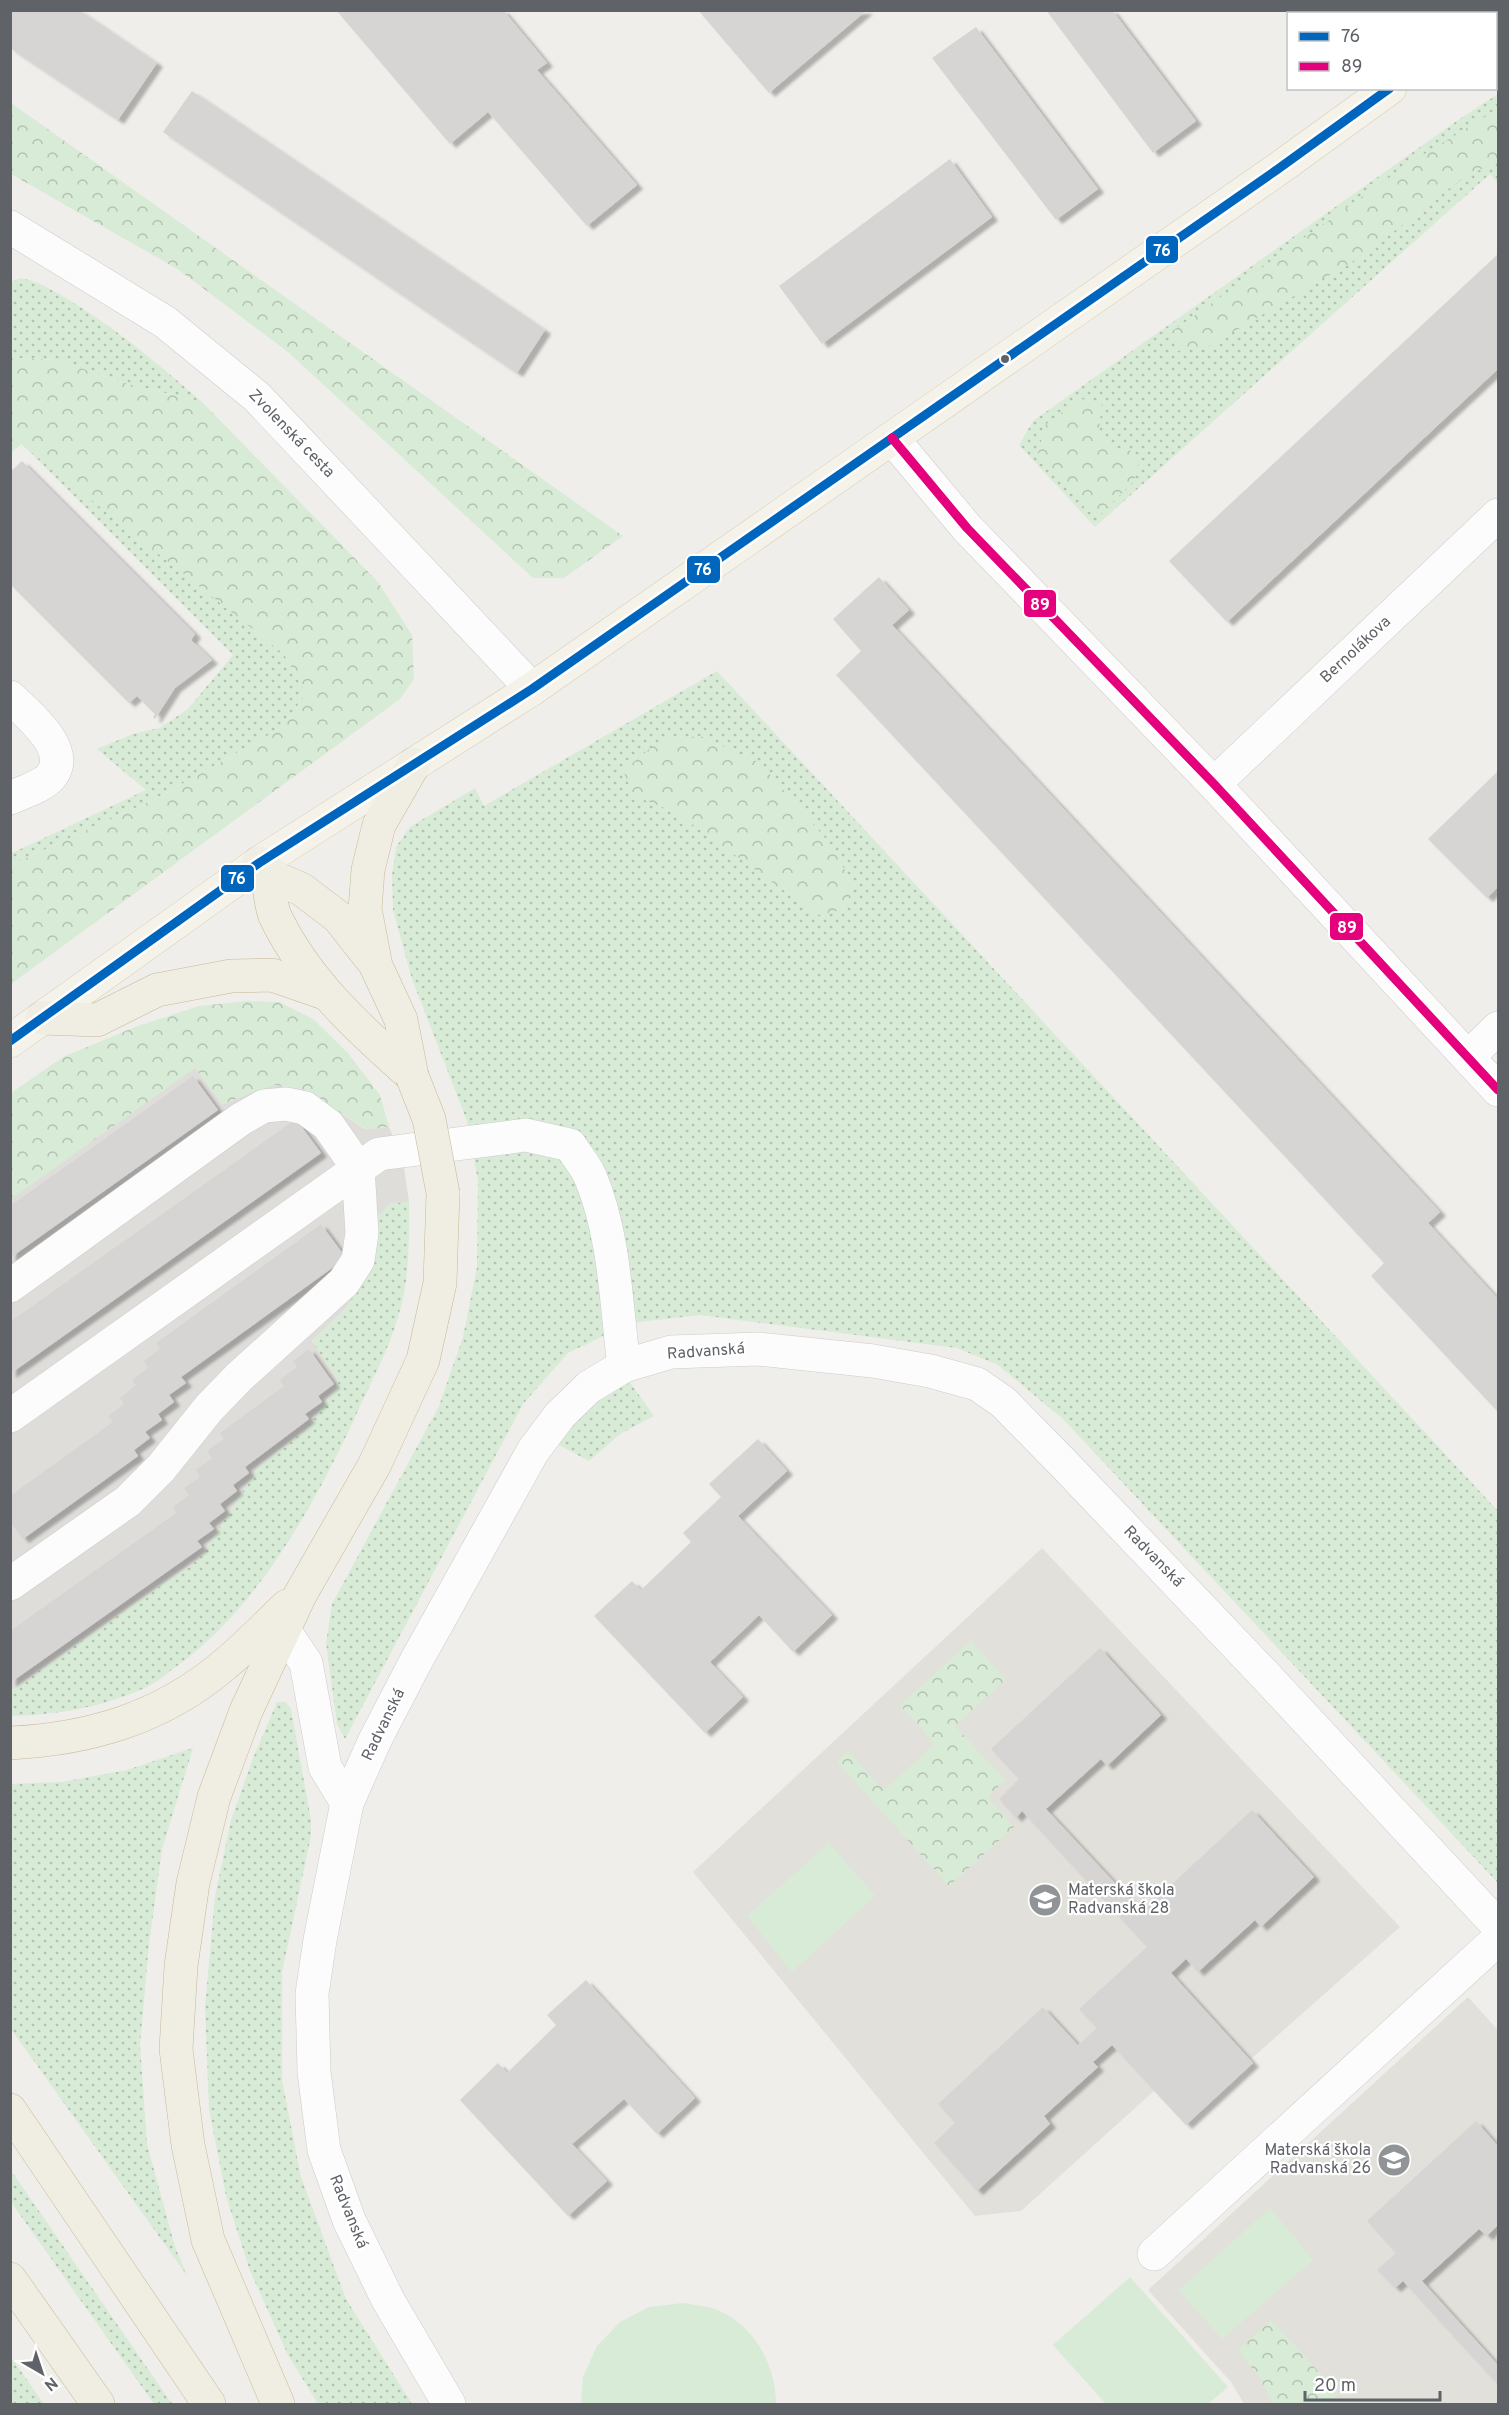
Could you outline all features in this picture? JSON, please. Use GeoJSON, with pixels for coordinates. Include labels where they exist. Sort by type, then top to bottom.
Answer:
{"type":"FeatureCollection","features":[{"type":"Feature","properties":{"kind":"highway"},"geometry":{"type":"LineString","coordinates":[[376,966],[365,909],[368,870],[378,825],[414,764]]}},
{"type":"Feature","properties":{"kind":"highway"},"geometry":{"type":"LineString","coordinates":[[259,863],[278,879],[301,889],[338,917],[376,966],[401,1020],[412,1076],[429,1119],[443,1192],[440,1283],[423,1360],[375,1464],[300,1595],[246,1711],[214,1797],[194,1883],[181,1966],[176,2049],[188,2145],[208,2240],[278,2404]]}},
{"type":"Feature","properties":{"kind":"highway"},"geometry":{"type":"LineString","coordinates":[[259,863],[268,883],[274,914],[295,951],[324,993],[370,1039],[412,1076]]}},
{"type":"Feature","properties":{"kind":"highway"},"geometry":{"type":"LineString","coordinates":[[42,1018],[97,1020],[157,990],[231,976],[272,975],[324,993]]}},
{"type":"Feature","properties":{"kind":"highway"},"geometry":{"type":"LineString","coordinates":[[10,1743],[48,1741],[80,1735],[139,1718],[182,1696],[223,1667],[300,1595]]}},
{"type":"Feature","properties":{"kind":"highway"},"geometry":{"type":"LineString","coordinates":[[10,2110],[209,2404]]}},
{"type":"Feature","properties":{"kind":"highway"},"geometry":{"type":"LineString","coordinates":[[10,2279],[98,2404]]}},
{"type":"Feature","properties":{"kind":"main road"},"geometry":{"type":"LineString","coordinates":[[10,1041],[259,863],[532,688],[1387,90]]}},
{"type":"Feature","properties":{"kind":"main road"},"geometry":{"type":"LineString","coordinates":[[1361,110],[1407,90]]}},
{"type":"Feature","properties":{"kind":"street","name":"Zvolenská cesta"},"geometry":{"type":"LineString","coordinates":[[10,227],[165,322],[257,396],[532,688]]}},
{"type":"Feature","properties":{"kind":"street"},"geometry":{"type":"LineString","coordinates":[[892,438],[966,528],[1214,784],[1498,1090]]}},
{"type":"Feature","properties":{"kind":"street","name":"Bernolákova"},"geometry":{"type":"LineString","coordinates":[[1214,784],[1498,516]]}},
{"type":"Feature","properties":{"kind":"street"},"geometry":{"type":"LineString","coordinates":[[10,697],[46,733],[55,748],[57,763],[52,775],[43,783],[10,798]]}},
{"type":"Feature","properties":{"kind":"street"},"geometry":{"type":"LineString","coordinates":[[1468,1057],[1498,1028]]}},
{"type":"Feature","properties":{"kind":"street"},"geometry":{"type":"LineString","coordinates":[[10,1286],[241,1119],[264,1106],[285,1104],[305,1108],[328,1125],[358,1168],[362,1233],[358,1260],[344,1282],[239,1377],[209,1408],[160,1468],[128,1501],[10,1584]]}},
{"type":"Feature","properties":{"kind":"street"},"geometry":{"type":"LineString","coordinates":[[10,1416],[380,1154],[526,1135],[570,1145],[589,1174],[601,1207],[610,1253],[624,1366]]}},
{"type":"Feature","properties":{"kind":"street","name":"Radvanská"},"geometry":{"type":"LineString","coordinates":[[449,2404],[388,2300],[349,2220],[324,2150],[314,2072],[312,1994],[320,1940],[347,1803],[375,1740],[415,1663],[533,1451],[560,1415],[589,1387],[624,1366],[671,1352],[758,1349],[873,1361],[930,1371],[977,1384],[1003,1401],[1062,1462],[1263,1673],[1498,1926]]}},
{"type":"Feature","properties":{"kind":"street"},"geometry":{"type":"LineString","coordinates":[[283,1629],[306,1663],[325,1767],[347,1803]]}},
{"type":"Feature","properties":{"kind":"street"},"geometry":{"type":"LineString","coordinates":[[1154,2254],[1498,1940]]}},
{"type":"Feature","properties":{"kind":"shaded area"},"geometry":{"type":"Polygon","coordinates":[[[195,1067],[222,1104],[272,1085],[304,1089],[365,1129],[389,1127],[403,1161],[409,1202],[389,1204],[363,1280],[346,1308],[312,1341],[339,1382],[307,1429],[260,1465],[199,1559],[11,1691],[10,1199],[195,1067]]]}},
{"type":"Feature","properties":{"kind":"shaded area","name":"Materská škola Radvanská 28"},"geometry":{"type":"Polygon","coordinates":[[[1042,1548],[1400,1927],[1251,2059],[1253,2063],[1186,2125],[1154,2091],[1021,2211],[975,2216],[693,1872],[1042,1548]]]}},
{"type":"Feature","properties":{"kind":"shaded area","name":"Materská škola Radvanská 26"},"geometry":{"type":"Polygon","coordinates":[[[1468,1997],[1498,2030],[1498,2404],[1244,2404],[1231,2382],[1148,2290],[1468,1997]]]}},
{"type":"Feature","properties":{"kind":"green space"},"geometry":{"type":"Polygon","coordinates":[[[1498,94],[1498,183],[1490,174],[1095,527],[1019,445],[1033,421],[1498,94]]]}},
{"type":"Feature","properties":{"kind":"green space"},"geometry":{"type":"Polygon","coordinates":[[[11,103],[623,536],[564,578],[533,578],[288,352],[179,270],[11,174],[11,103]]]}},
{"type":"Feature","properties":{"kind":"green space"},"geometry":{"type":"Polygon","coordinates":[[[1498,109],[1498,160],[1459,181],[1362,256],[1206,348],[1177,351],[1171,332],[1411,162],[1498,109]]]}},
{"type":"Feature","properties":{"kind":"green space"},"geometry":{"type":"Polygon","coordinates":[[[21,278],[53,290],[82,308],[144,353],[202,402],[128,384],[57,360],[11,358],[10,282],[21,278]]]}},
{"type":"Feature","properties":{"kind":"green space"},"geometry":{"type":"Polygon","coordinates":[[[11,358],[57,360],[128,384],[202,402],[378,582],[412,635],[414,679],[400,699],[11,984],[11,865],[157,798],[281,728],[306,694],[284,654],[21,444],[11,453],[11,358]]]}},
{"type":"Feature","properties":{"kind":"green space"},"geometry":{"type":"Polygon","coordinates":[[[1081,399],[1102,402],[1099,431],[1110,446],[1131,451],[1139,462],[1134,481],[1100,515],[1085,508],[1038,453],[1045,425],[1081,399]]]}},
{"type":"Feature","properties":{"kind":"green space"},"geometry":{"type":"Polygon","coordinates":[[[21,443],[284,654],[306,694],[281,728],[157,798],[11,865],[10,854],[146,790],[97,749],[133,734],[159,728],[187,710],[233,655],[21,443]]]}},
{"type":"Feature","properties":{"kind":"green space"},"geometry":{"type":"Polygon","coordinates":[[[717,671],[1498,1511],[1498,1883],[1063,1419],[998,1365],[957,1348],[700,1315],[630,1323],[568,1353],[523,1404],[345,1739],[337,1724],[326,1643],[332,1604],[439,1406],[463,1337],[477,1267],[478,1181],[467,1121],[412,979],[393,910],[392,875],[396,847],[410,827],[475,788],[484,806],[717,671]]]}},
{"type":"Feature","properties":{"kind":"green space"},"geometry":{"type":"Polygon","coordinates":[[[700,736],[760,763],[833,847],[854,888],[842,910],[818,915],[675,812],[634,796],[623,771],[659,741],[700,736]]]}},
{"type":"Feature","properties":{"kind":"green space"},"geometry":{"type":"Polygon","coordinates":[[[247,1001],[279,1002],[313,1019],[347,1052],[380,1095],[389,1127],[366,1129],[304,1089],[273,1085],[222,1104],[195,1068],[11,1199],[11,1093],[63,1057],[135,1027],[199,1006],[247,1001]]]}},
{"type":"Feature","properties":{"kind":"green space"},"geometry":{"type":"Polygon","coordinates":[[[409,1202],[406,1280],[398,1318],[389,1343],[327,1475],[284,1548],[260,1583],[204,1644],[150,1685],[114,1700],[80,1709],[11,1716],[10,1691],[199,1559],[260,1465],[307,1429],[339,1382],[312,1341],[346,1308],[363,1280],[376,1219],[389,1204],[409,1202]]]}},
{"type":"Feature","properties":{"kind":"green space"},"geometry":{"type":"Polygon","coordinates":[[[629,1381],[654,1416],[620,1434],[589,1461],[559,1445],[590,1409],[629,1381]]]}},
{"type":"Feature","properties":{"kind":"green space"},"geometry":{"type":"Polygon","coordinates":[[[971,1641],[1006,1679],[955,1726],[1005,1780],[987,1797],[1014,1827],[949,1886],[837,1762],[848,1751],[884,1790],[935,1744],[900,1705],[971,1641]]]}},
{"type":"Feature","properties":{"kind":"green space"},"geometry":{"type":"Polygon","coordinates":[[[277,1702],[285,1702],[291,1709],[311,1820],[311,1836],[282,1972],[282,2080],[301,2177],[346,2299],[412,2404],[318,2404],[288,2355],[250,2271],[226,2196],[209,2109],[205,2008],[215,1896],[231,1820],[253,1758],[277,1702]]]}},
{"type":"Feature","properties":{"kind":"green space"},"geometry":{"type":"Polygon","coordinates":[[[193,1748],[162,1849],[149,1944],[140,2045],[147,2144],[175,2247],[188,2277],[11,2029],[10,1784],[62,1782],[127,1770],[193,1748]]]}},
{"type":"Feature","properties":{"kind":"green space"},"geometry":{"type":"Polygon","coordinates":[[[829,1843],[875,1896],[792,1972],[747,1916],[829,1843]]]}},
{"type":"Feature","properties":{"kind":"green space"},"geometry":{"type":"Polygon","coordinates":[[[10,2169],[173,2404],[154,2404],[11,2202],[10,2169]]]}},
{"type":"Feature","properties":{"kind":"green space"},"geometry":{"type":"Polygon","coordinates":[[[1270,2208],[1313,2260],[1222,2339],[1179,2290],[1270,2208]]]}},
{"type":"Feature","properties":{"kind":"green space"},"geometry":{"type":"Polygon","coordinates":[[[1130,2277],[1228,2387],[1208,2404],[1106,2404],[1053,2345],[1130,2277]]]}},
{"type":"Feature","properties":{"kind":"green space"},"geometry":{"type":"Polygon","coordinates":[[[683,2303],[715,2309],[729,2316],[751,2335],[767,2361],[775,2389],[776,2404],[581,2404],[583,2377],[597,2346],[620,2322],[649,2307],[683,2303]]]}},
{"type":"Feature","properties":{"kind":"green space"},"geometry":{"type":"Polygon","coordinates":[[[1271,2320],[1339,2394],[1328,2404],[1273,2404],[1260,2378],[1238,2350],[1271,2320]]]}},
{"type":"Feature","properties":{"kind":"green space"},"geometry":{"type":"Polygon","coordinates":[[[11,2357],[44,2404],[11,2404],[11,2357]]]}},
{"type":"Feature","properties":{"kind":"building"},"geometry":{"type":"Polygon","coordinates":[[[10,10],[79,10],[157,63],[118,120],[10,48],[10,10]]]}},
{"type":"Feature","properties":{"kind":"building"},"geometry":{"type":"Polygon","coordinates":[[[336,10],[503,10],[547,63],[537,70],[637,185],[587,226],[488,112],[450,144],[336,10]]]}},
{"type":"Feature","properties":{"kind":"building"},"geometry":{"type":"Polygon","coordinates":[[[698,10],[867,10],[769,93],[698,10]]]}},
{"type":"Feature","properties":{"kind":"building"},"geometry":{"type":"Polygon","coordinates":[[[1046,10],[1112,10],[1196,121],[1153,153],[1046,10]]]}},
{"type":"Feature","properties":{"kind":"building"},"geometry":{"type":"Polygon","coordinates":[[[976,27],[1098,189],[1056,220],[932,58],[976,27]]]}},
{"type":"Feature","properties":{"kind":"building"},"geometry":{"type":"Polygon","coordinates":[[[192,91],[545,330],[517,373],[163,132],[192,91]]]}},
{"type":"Feature","properties":{"kind":"building"},"geometry":{"type":"Polygon","coordinates":[[[950,159],[992,217],[822,344],[779,286],[950,159]]]}},
{"type":"Feature","properties":{"kind":"building"},"geometry":{"type":"Polygon","coordinates":[[[1498,254],[1498,369],[1227,622],[1169,561],[1498,254]]]}},
{"type":"Feature","properties":{"kind":"building"},"geometry":{"type":"Polygon","coordinates":[[[22,461],[195,634],[191,640],[212,660],[175,688],[155,719],[153,717],[155,714],[137,696],[129,703],[10,584],[10,472],[22,461]]]}},
{"type":"Feature","properties":{"kind":"building"},"geometry":{"type":"Polygon","coordinates":[[[879,577],[909,610],[892,625],[1440,1212],[1428,1223],[1498,1299],[1498,1412],[1371,1276],[1384,1263],[836,675],[861,651],[833,619],[879,577]]]}},
{"type":"Feature","properties":{"kind":"building"},"geometry":{"type":"Polygon","coordinates":[[[1498,771],[1498,887],[1487,898],[1428,839],[1498,771]]]}},
{"type":"Feature","properties":{"kind":"building"},"geometry":{"type":"Polygon","coordinates":[[[193,1076],[218,1110],[10,1258],[10,1206],[193,1076]]]}},
{"type":"Feature","properties":{"kind":"building"},"geometry":{"type":"Polygon","coordinates":[[[296,1119],[321,1153],[10,1374],[10,1322],[296,1119]]]}},
{"type":"Feature","properties":{"kind":"building"},"geometry":{"type":"Polygon","coordinates":[[[321,1224],[346,1258],[181,1377],[186,1383],[169,1395],[174,1402],[158,1414],[162,1420],[145,1432],[150,1438],[134,1450],[138,1456],[23,1539],[10,1522],[10,1496],[113,1422],[108,1416],[124,1404],[120,1398],[136,1385],[132,1380],[148,1368],[144,1361],[160,1349],[156,1343],[321,1224]]]}},
{"type":"Feature","properties":{"kind":"building"},"geometry":{"type":"Polygon","coordinates":[[[309,1349],[334,1384],[318,1396],[322,1402],[305,1414],[309,1419],[245,1467],[249,1473],[233,1485],[237,1491],[220,1504],[225,1511],[209,1523],[214,1529],[197,1541],[202,1547],[10,1683],[10,1631],[176,1513],[173,1507],[189,1495],[184,1488],[200,1477],[196,1470],[212,1458],[207,1451],[224,1439],[220,1433],[284,1386],[280,1380],[297,1367],[293,1361],[309,1349]]]}},
{"type":"Feature","properties":{"kind":"building"},"geometry":{"type":"Polygon","coordinates":[[[758,1439],[787,1471],[738,1516],[832,1615],[793,1652],[759,1615],[710,1662],[743,1697],[705,1733],[594,1616],[632,1581],[641,1590],[691,1542],[683,1533],[721,1497],[709,1484],[758,1439]]]}},
{"type":"Feature","properties":{"kind":"building"},"geometry":{"type":"Polygon","coordinates":[[[1100,1648],[1161,1715],[1107,1766],[1101,1759],[1046,1809],[1142,1912],[1252,1810],[1314,1877],[1261,1927],[1255,1920],[1198,1972],[1186,1959],[1171,1973],[1253,2063],[1186,2125],[1112,2045],[1093,2062],[1098,2067],[1044,2116],[1050,2124],[977,2191],[934,2143],[955,2123],[938,2104],[1043,2007],[1078,2045],[1097,2028],[1079,2009],[1147,1947],[1022,1811],[1016,1818],[999,1799],[1019,1779],[991,1749],[1100,1648]]]}},
{"type":"Feature","properties":{"kind":"building"},"geometry":{"type":"Polygon","coordinates":[[[586,1980],[695,2098],[657,2134],[624,2099],[572,2144],[607,2181],[568,2216],[460,2100],[498,2063],[507,2073],[556,2025],[547,2015],[586,1980]]]}},
{"type":"Feature","properties":{"kind":"building"},"geometry":{"type":"Polygon","coordinates":[[[1476,2121],[1498,2146],[1498,2225],[1487,2236],[1479,2229],[1422,2281],[1498,2365],[1498,2385],[1403,2281],[1395,2288],[1377,2270],[1396,2253],[1367,2221],[1476,2121]]]}},
{"type":"Feature","properties":{"kind":"transit line","name":"76"},"geometry":{"type":"LineString","coordinates":[[10,1041],[259,863],[532,689],[1278,169],[1387,90]]}},
{"type":"Feature","properties":{"kind":"transit line","name":"89"},"geometry":{"type":"LineString","coordinates":[[892,438],[967,528],[1214,784],[1498,1090]]}},
{"type":"Feature","properties":{"kind":"place","name":"Materská škola Radvanská 28"},"geometry":{"type":"Point","coordinates":[1045,1900]}},
{"type":"Feature","properties":{"kind":"place","name":"Materská škola Radvanská 26"},"geometry":{"type":"Point","coordinates":[1394,2160]}}]}
